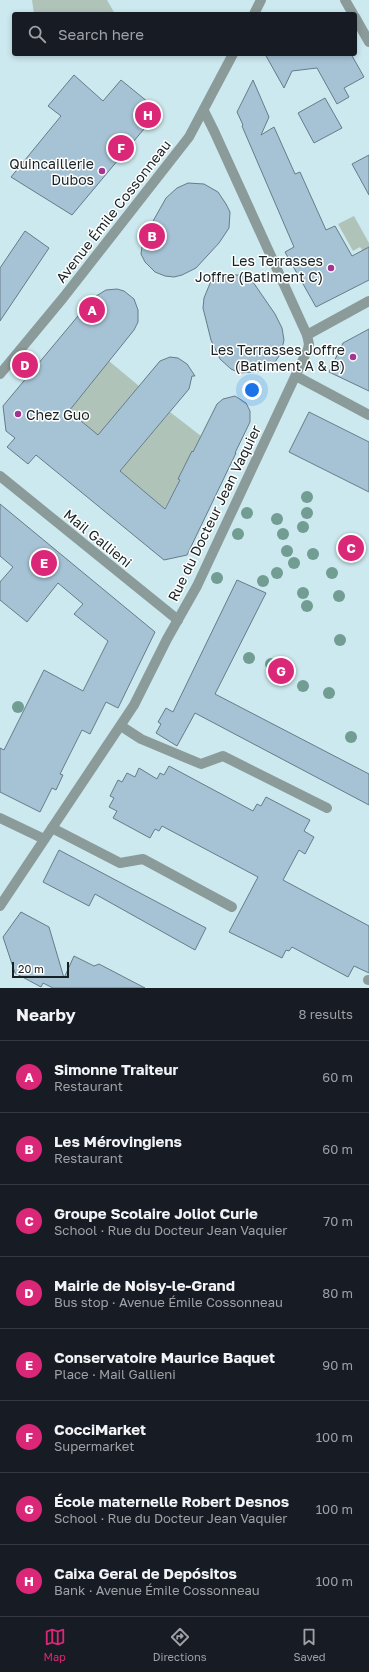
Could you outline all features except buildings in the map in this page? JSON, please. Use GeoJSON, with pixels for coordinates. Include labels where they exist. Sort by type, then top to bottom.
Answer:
{"type":"FeatureCollection","features":[{"type":"Feature","properties":{"kind":"street"},"geometry":{"type":"LineString","coordinates":[[255,12],[261,0]]}},
{"type":"Feature","properties":{"kind":"street"},"geometry":{"type":"LineString","coordinates":[[345,0],[352,12]]}},
{"type":"Feature","properties":{"kind":"street"},"geometry":{"type":"LineString","coordinates":[[357,21],[369,42]]}},
{"type":"Feature","properties":{"kind":"street","name":"Avenue Émile Cossonneau"},"geometry":{"type":"LineString","coordinates":[[0,374],[63,298],[189,137],[232,56]]}},
{"type":"Feature","properties":{"kind":"street","name":"Rue du Docteur Jean Vaquier"},"geometry":{"type":"LineString","coordinates":[[0,906],[134,705],[178,620],[198,586],[308,349],[309,344],[307,335],[204,111]]}},
{"type":"Feature","properties":{"kind":"street"},"geometry":{"type":"LineString","coordinates":[[307,335],[369,301]]}},
{"type":"Feature","properties":{"kind":"street"},"geometry":{"type":"LineString","coordinates":[[296,376],[369,415]]}},
{"type":"Feature","properties":{"kind":"street","name":"Mail Gallieni"},"geometry":{"type":"LineString","coordinates":[[0,476],[178,620]]}},
{"type":"Feature","properties":{"kind":"street"},"geometry":{"type":"LineString","coordinates":[[121,726],[141,739],[201,764],[223,756],[327,808]]}},
{"type":"Feature","properties":{"kind":"street"},"geometry":{"type":"LineString","coordinates":[[0,818],[44,839]]}},
{"type":"Feature","properties":{"kind":"street"},"geometry":{"type":"LineString","coordinates":[[52,828],[120,862],[143,859],[232,907]]}},
{"type":"Feature","properties":{"kind":"green space"},"geometry":{"type":"Polygon","coordinates":[[[32,0],[107,0],[114,12],[34,12],[32,0]]]}},
{"type":"Feature","properties":{"kind":"green space"},"geometry":{"type":"Polygon","coordinates":[[[354,216],[369,243],[369,247],[363,251],[360,247],[353,251],[338,224],[354,216]]]}},
{"type":"Feature","properties":{"kind":"green space"},"geometry":{"type":"Polygon","coordinates":[[[109,361],[139,386],[89,446],[79,432],[85,424],[69,411],[109,361]]]}},
{"type":"Feature","properties":{"kind":"green space"},"geometry":{"type":"Polygon","coordinates":[[[170,412],[201,436],[193,452],[192,451],[178,479],[180,480],[163,511],[145,492],[120,471],[170,412]]]}},
{"type":"Feature","properties":{"kind":"place","name":"Caixa Geral de Depósitos"},"geometry":{"type":"Point","coordinates":[148,115]}},
{"type":"Feature","properties":{"kind":"place","name":"CocciMarket"},"geometry":{"type":"Point","coordinates":[121,148]}},
{"type":"Feature","properties":{"kind":"place","name":"Quincaillerie Dubos"},"geometry":{"type":"Point","coordinates":[102,171]}},
{"type":"Feature","properties":{"kind":"place","name":"Les Mérovingiens"},"geometry":{"type":"Point","coordinates":[152,236]}},
{"type":"Feature","properties":{"kind":"place","name":"Les Terrasses Joffre (Batiment C)"},"geometry":{"type":"Point","coordinates":[331,268]}},
{"type":"Feature","properties":{"kind":"place","name":"Simonne Traiteur"},"geometry":{"type":"Point","coordinates":[92,310]}},
{"type":"Feature","properties":{"kind":"place","name":"Les Terrasses Joffre (Batiment A & B)"},"geometry":{"type":"Point","coordinates":[353,357]}},
{"type":"Feature","properties":{"kind":"place","name":"Mairie de Noisy-le-Grand"},"geometry":{"type":"Point","coordinates":[25,365]}},
{"type":"Feature","properties":{"kind":"place","name":"Chez Guo"},"geometry":{"type":"Point","coordinates":[18,414]}},
{"type":"Feature","properties":{"kind":"place","name":"Groupe Scolaire Joliot Curie"},"geometry":{"type":"Point","coordinates":[351,548]}},
{"type":"Feature","properties":{"kind":"place","name":"Conservatoire Maurice Baquet"},"geometry":{"type":"Point","coordinates":[44,563]}},
{"type":"Feature","properties":{"kind":"place","name":"École maternelle Robert Desnos"},"geometry":{"type":"Point","coordinates":[281,671]}}]}
